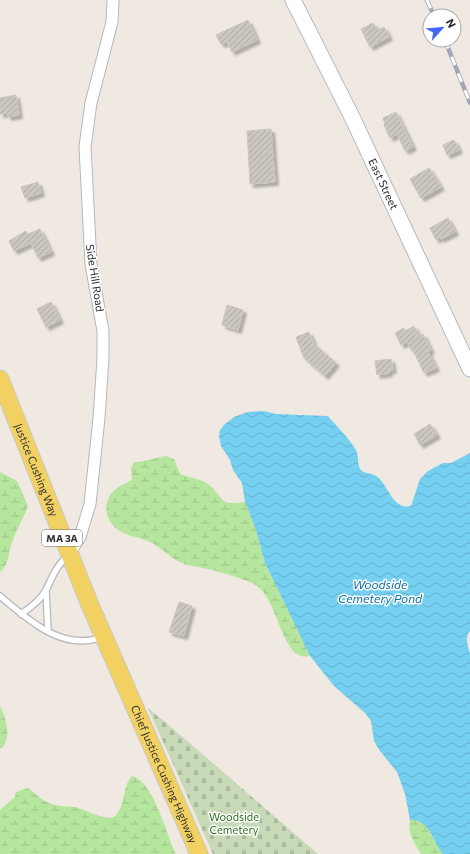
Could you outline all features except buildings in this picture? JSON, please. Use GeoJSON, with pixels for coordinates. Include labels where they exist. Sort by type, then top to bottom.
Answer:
{"type":"FeatureCollection","features":[{"type":"Feature","properties":{"kind":"main road","name":"East Street"},"geometry":{"type":"LineString","coordinates":[[293,0],[352,117],[470,369]]}},
{"type":"Feature","properties":{"kind":"main road","name":"Justice Cushing Way"},"geometry":{"type":"LineString","coordinates":[[0,380],[68,554],[129,694]]}},
{"type":"Feature","properties":{"kind":"main road","name":"Chief Justice Cushing Highway"},"geometry":{"type":"LineString","coordinates":[[129,694],[199,854]]}},
{"type":"Feature","properties":{"kind":"street","name":"Side Hill Road"},"geometry":{"type":"LineString","coordinates":[[68,554],[80,537],[90,504],[99,418],[103,358],[103,332],[90,258],[85,147],[92,103],[112,22],[113,0]]}},
{"type":"Feature","properties":{"kind":"lane"},"geometry":{"type":"LineString","coordinates":[[21,614],[34,605],[46,591],[56,568],[68,554]]}},
{"type":"Feature","properties":{"kind":"lane"},"geometry":{"type":"LineString","coordinates":[[46,591],[48,631]]}},
{"type":"Feature","properties":{"kind":"lane"},"geometry":{"type":"LineString","coordinates":[[0,596],[21,614],[48,631],[79,642],[104,637]]}},
{"type":"Feature","properties":{"kind":"green space"},"geometry":{"type":"Polygon","coordinates":[[[167,456],[174,459],[180,474],[206,483],[226,502],[245,502],[256,530],[265,563],[310,656],[300,656],[292,650],[269,601],[261,590],[252,583],[228,574],[182,563],[154,544],[120,531],[111,522],[106,511],[108,499],[116,489],[132,480],[131,468],[134,462],[167,456]]]}},
{"type":"Feature","properties":{"kind":"green space"},"geometry":{"type":"Polygon","coordinates":[[[0,472],[17,481],[28,506],[11,544],[6,565],[0,572],[0,472]]]}},
{"type":"Feature","properties":{"kind":"green space"},"geometry":{"type":"Polygon","coordinates":[[[0,706],[6,723],[7,735],[4,745],[0,749],[0,706]]]}},
{"type":"Feature","properties":{"kind":"green space","name":"Woodside Cemetery"},"geometry":{"type":"Polygon","coordinates":[[[148,708],[164,721],[318,854],[213,854],[148,708]]]}},
{"type":"Feature","properties":{"kind":"green space"},"geometry":{"type":"Polygon","coordinates":[[[132,776],[140,780],[153,798],[176,854],[0,854],[0,810],[15,797],[16,792],[28,788],[49,803],[79,808],[108,818],[116,815],[119,811],[127,785],[132,776]]]}},
{"type":"Feature","properties":{"kind":"green space"},"geometry":{"type":"Polygon","coordinates":[[[415,819],[424,823],[443,854],[421,854],[412,838],[409,825],[410,820],[415,819]]]}},
{"type":"Feature","properties":{"kind":"water","name":"Woodside Cemetery Pond"},"geometry":{"type":"Polygon","coordinates":[[[263,411],[276,414],[328,416],[356,450],[361,470],[376,476],[391,496],[399,504],[404,506],[411,506],[420,479],[428,471],[443,463],[451,463],[470,453],[470,631],[467,639],[470,654],[470,854],[443,854],[426,827],[416,820],[410,820],[405,794],[397,772],[374,741],[371,721],[365,713],[334,686],[310,656],[265,563],[256,530],[245,502],[242,483],[233,470],[230,460],[221,446],[219,436],[220,430],[234,417],[248,412],[263,411]]]}},
{"type":"Feature","properties":{"kind":"railway"},"geometry":{"type":"LineString","coordinates":[[427,0],[430,8]]}},
{"type":"Feature","properties":{"kind":"railway"},"geometry":{"type":"LineString","coordinates":[[448,48],[470,103]]}}]}
